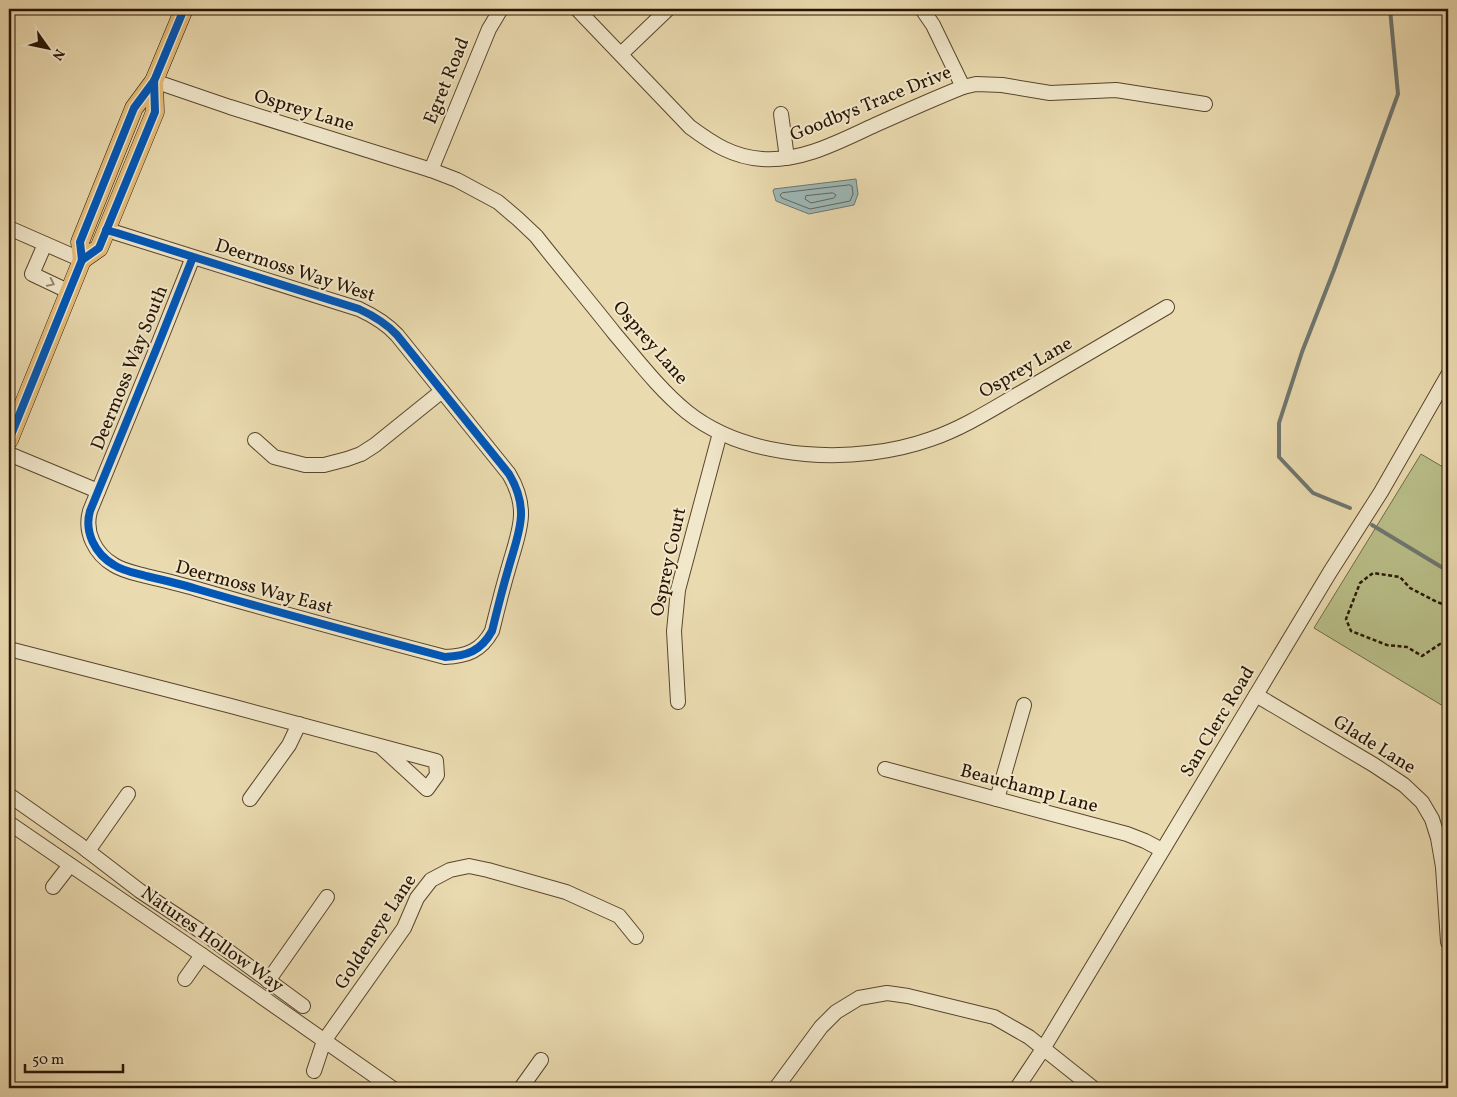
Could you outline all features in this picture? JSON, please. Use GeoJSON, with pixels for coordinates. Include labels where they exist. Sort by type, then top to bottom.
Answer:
{"type":"FeatureCollection","features":[{"type":"Feature","properties":{"kind":"main road"},"geometry":{"type":"LineString","coordinates":[[9,440],[70,292],[82,260],[80,242],[134,108],[154,81],[184,9]]}},
{"type":"Feature","properties":{"kind":"main road"},"geometry":{"type":"LineString","coordinates":[[82,260],[99,248],[154,112],[154,81]]}},
{"type":"Feature","properties":{"kind":"street","name":"Egret Road"},"geometry":{"type":"LineString","coordinates":[[431,170],[488,29],[501,9]]}},
{"type":"Feature","properties":{"kind":"street","name":"Goodbys Trace Drive"},"geometry":{"type":"LineString","coordinates":[[577,9],[690,127],[710,142],[732,153],[762,159],[787,158],[819,150],[963,87],[976,84],[1002,84],[1050,93],[1116,90],[1205,104]]}},
{"type":"Feature","properties":{"kind":"street"},"geometry":{"type":"LineString","coordinates":[[621,54],[668,9]]}},
{"type":"Feature","properties":{"kind":"street"},"geometry":{"type":"LineString","coordinates":[[922,9],[963,87]]}},
{"type":"Feature","properties":{"kind":"street","name":"Osprey Lane"},"geometry":{"type":"LineString","coordinates":[[154,81],[230,107],[431,170],[476,189],[498,202],[536,236],[657,385],[688,412],[720,433],[756,446],[785,452],[825,455],[874,452],[900,448],[931,439],[968,424],[1167,307]]}},
{"type":"Feature","properties":{"kind":"street"},"geometry":{"type":"LineString","coordinates":[[781,114],[787,158]]}},
{"type":"Feature","properties":{"kind":"street"},"geometry":{"type":"LineString","coordinates":[[9,228],[82,260]]}},
{"type":"Feature","properties":{"kind":"street","name":"Deermoss Way West"},"geometry":{"type":"LineString","coordinates":[[106,230],[359,310],[388,325],[397,335],[509,474],[516,485],[519,495],[522,513],[518,537],[492,631],[488,638],[470,653]]}},
{"type":"Feature","properties":{"kind":"street"},"geometry":{"type":"LineString","coordinates":[[45,244],[32,274],[70,292]]}},
{"type":"Feature","properties":{"kind":"street","name":"Deermoss Way South"},"geometry":{"type":"LineString","coordinates":[[98,491],[193,257]]}},
{"type":"Feature","properties":{"kind":"street","name":"San Clerc Road"},"geometry":{"type":"LineString","coordinates":[[1017,1088],[1043,1049],[1447,380]]}},
{"type":"Feature","properties":{"kind":"street"},"geometry":{"type":"LineString","coordinates":[[255,440],[274,457],[305,465],[324,465],[347,459],[361,454],[375,445],[442,391]]}},
{"type":"Feature","properties":{"kind":"street","name":"Osprey Court"},"geometry":{"type":"LineString","coordinates":[[678,702],[674,631],[678,590],[720,433]]}},
{"type":"Feature","properties":{"kind":"street"},"geometry":{"type":"LineString","coordinates":[[9,454],[98,491]]}},
{"type":"Feature","properties":{"kind":"street","name":"Deermoss Way East"},"geometry":{"type":"LineString","coordinates":[[98,491],[88,518],[90,537],[98,552],[123,570],[446,657],[470,653]]}},
{"type":"Feature","properties":{"kind":"street"},"geometry":{"type":"LineString","coordinates":[[9,650],[299,724],[436,761],[437,775],[427,789],[380,746]]}},
{"type":"Feature","properties":{"kind":"street","name":"Glade Lane"},"geometry":{"type":"LineString","coordinates":[[1256,695],[1374,765],[1404,785],[1422,802],[1443,838],[1448,942]]}},
{"type":"Feature","properties":{"kind":"street"},"geometry":{"type":"LineString","coordinates":[[997,800],[1024,705]]}},
{"type":"Feature","properties":{"kind":"street"},"geometry":{"type":"LineString","coordinates":[[250,799],[289,745],[299,724]]}},
{"type":"Feature","properties":{"kind":"street","name":"Beauchamp Lane"},"geometry":{"type":"LineString","coordinates":[[885,769],[1127,834],[1162,850]]}},
{"type":"Feature","properties":{"kind":"street"},"geometry":{"type":"LineString","coordinates":[[88,851],[128,794]]}},
{"type":"Feature","properties":{"kind":"street"},"geometry":{"type":"LineString","coordinates":[[9,795],[88,851],[140,891],[205,934],[303,1006]]}},
{"type":"Feature","properties":{"kind":"street","name":"Natures Hollow Way"},"geometry":{"type":"LineString","coordinates":[[9,823],[392,1088]]}},
{"type":"Feature","properties":{"kind":"street"},"geometry":{"type":"LineString","coordinates":[[53,887],[70,865]]}},
{"type":"Feature","properties":{"kind":"street","name":"Goldeneye Lane"},"geometry":{"type":"LineString","coordinates":[[314,1071],[324,1041],[404,928],[417,898],[431,880],[450,870],[469,866],[566,892],[619,916],[636,937]]}},
{"type":"Feature","properties":{"kind":"street"},"geometry":{"type":"LineString","coordinates":[[268,981],[327,897]]}},
{"type":"Feature","properties":{"kind":"street"},"geometry":{"type":"LineString","coordinates":[[185,979],[202,955]]}},
{"type":"Feature","properties":{"kind":"street"},"geometry":{"type":"LineString","coordinates":[[776,1088],[821,1027],[836,1012],[859,998],[887,993],[908,996],[994,1017],[1029,1037],[1093,1088]]}},
{"type":"Feature","properties":{"kind":"street"},"geometry":{"type":"LineString","coordinates":[[521,1088],[541,1060]]}},
{"type":"Feature","properties":{"kind":"path"},"geometry":{"type":"LineString","coordinates":[[1448,606],[1410,588],[1400,577],[1373,573],[1360,583],[1346,619],[1351,630],[1387,645],[1407,646],[1422,656],[1440,644],[1448,644]]}},
{"type":"Feature","properties":{"kind":"green space"},"geometry":{"type":"Polygon","coordinates":[[[1421,454],[1448,470],[1448,709],[1314,628],[1421,454]]]}},
{"type":"Feature","properties":{"kind":"water"},"geometry":{"type":"Polygon","coordinates":[[[856,179],[858,194],[854,205],[809,214],[776,201],[773,191],[774,189],[856,179]]]}},
{"type":"Feature","properties":{"kind":"waterway"},"geometry":{"type":"LineString","coordinates":[[1350,508],[1313,493],[1279,457],[1279,423],[1302,352],[1398,94],[1390,9]]}},
{"type":"Feature","properties":{"kind":"waterway"},"geometry":{"type":"LineString","coordinates":[[1372,525],[1448,571]]}},
{"type":"Feature","properties":{"kind":"cycle path"},"geometry":{"type":"LineString","coordinates":[[9,440],[82,260],[80,242],[134,108],[154,81],[184,9]]}},
{"type":"Feature","properties":{"kind":"cycle path"},"geometry":{"type":"LineString","coordinates":[[82,260],[99,248],[155,112],[154,81]]}},
{"type":"Feature","properties":{"kind":"cycle path"},"geometry":{"type":"LineString","coordinates":[[106,230],[117,233],[359,309],[379,320],[397,335],[509,474],[520,499],[519,533],[492,631],[478,648],[467,654],[445,657],[184,585],[129,572],[107,560],[96,549],[90,534],[90,511],[193,257]]}}]}
